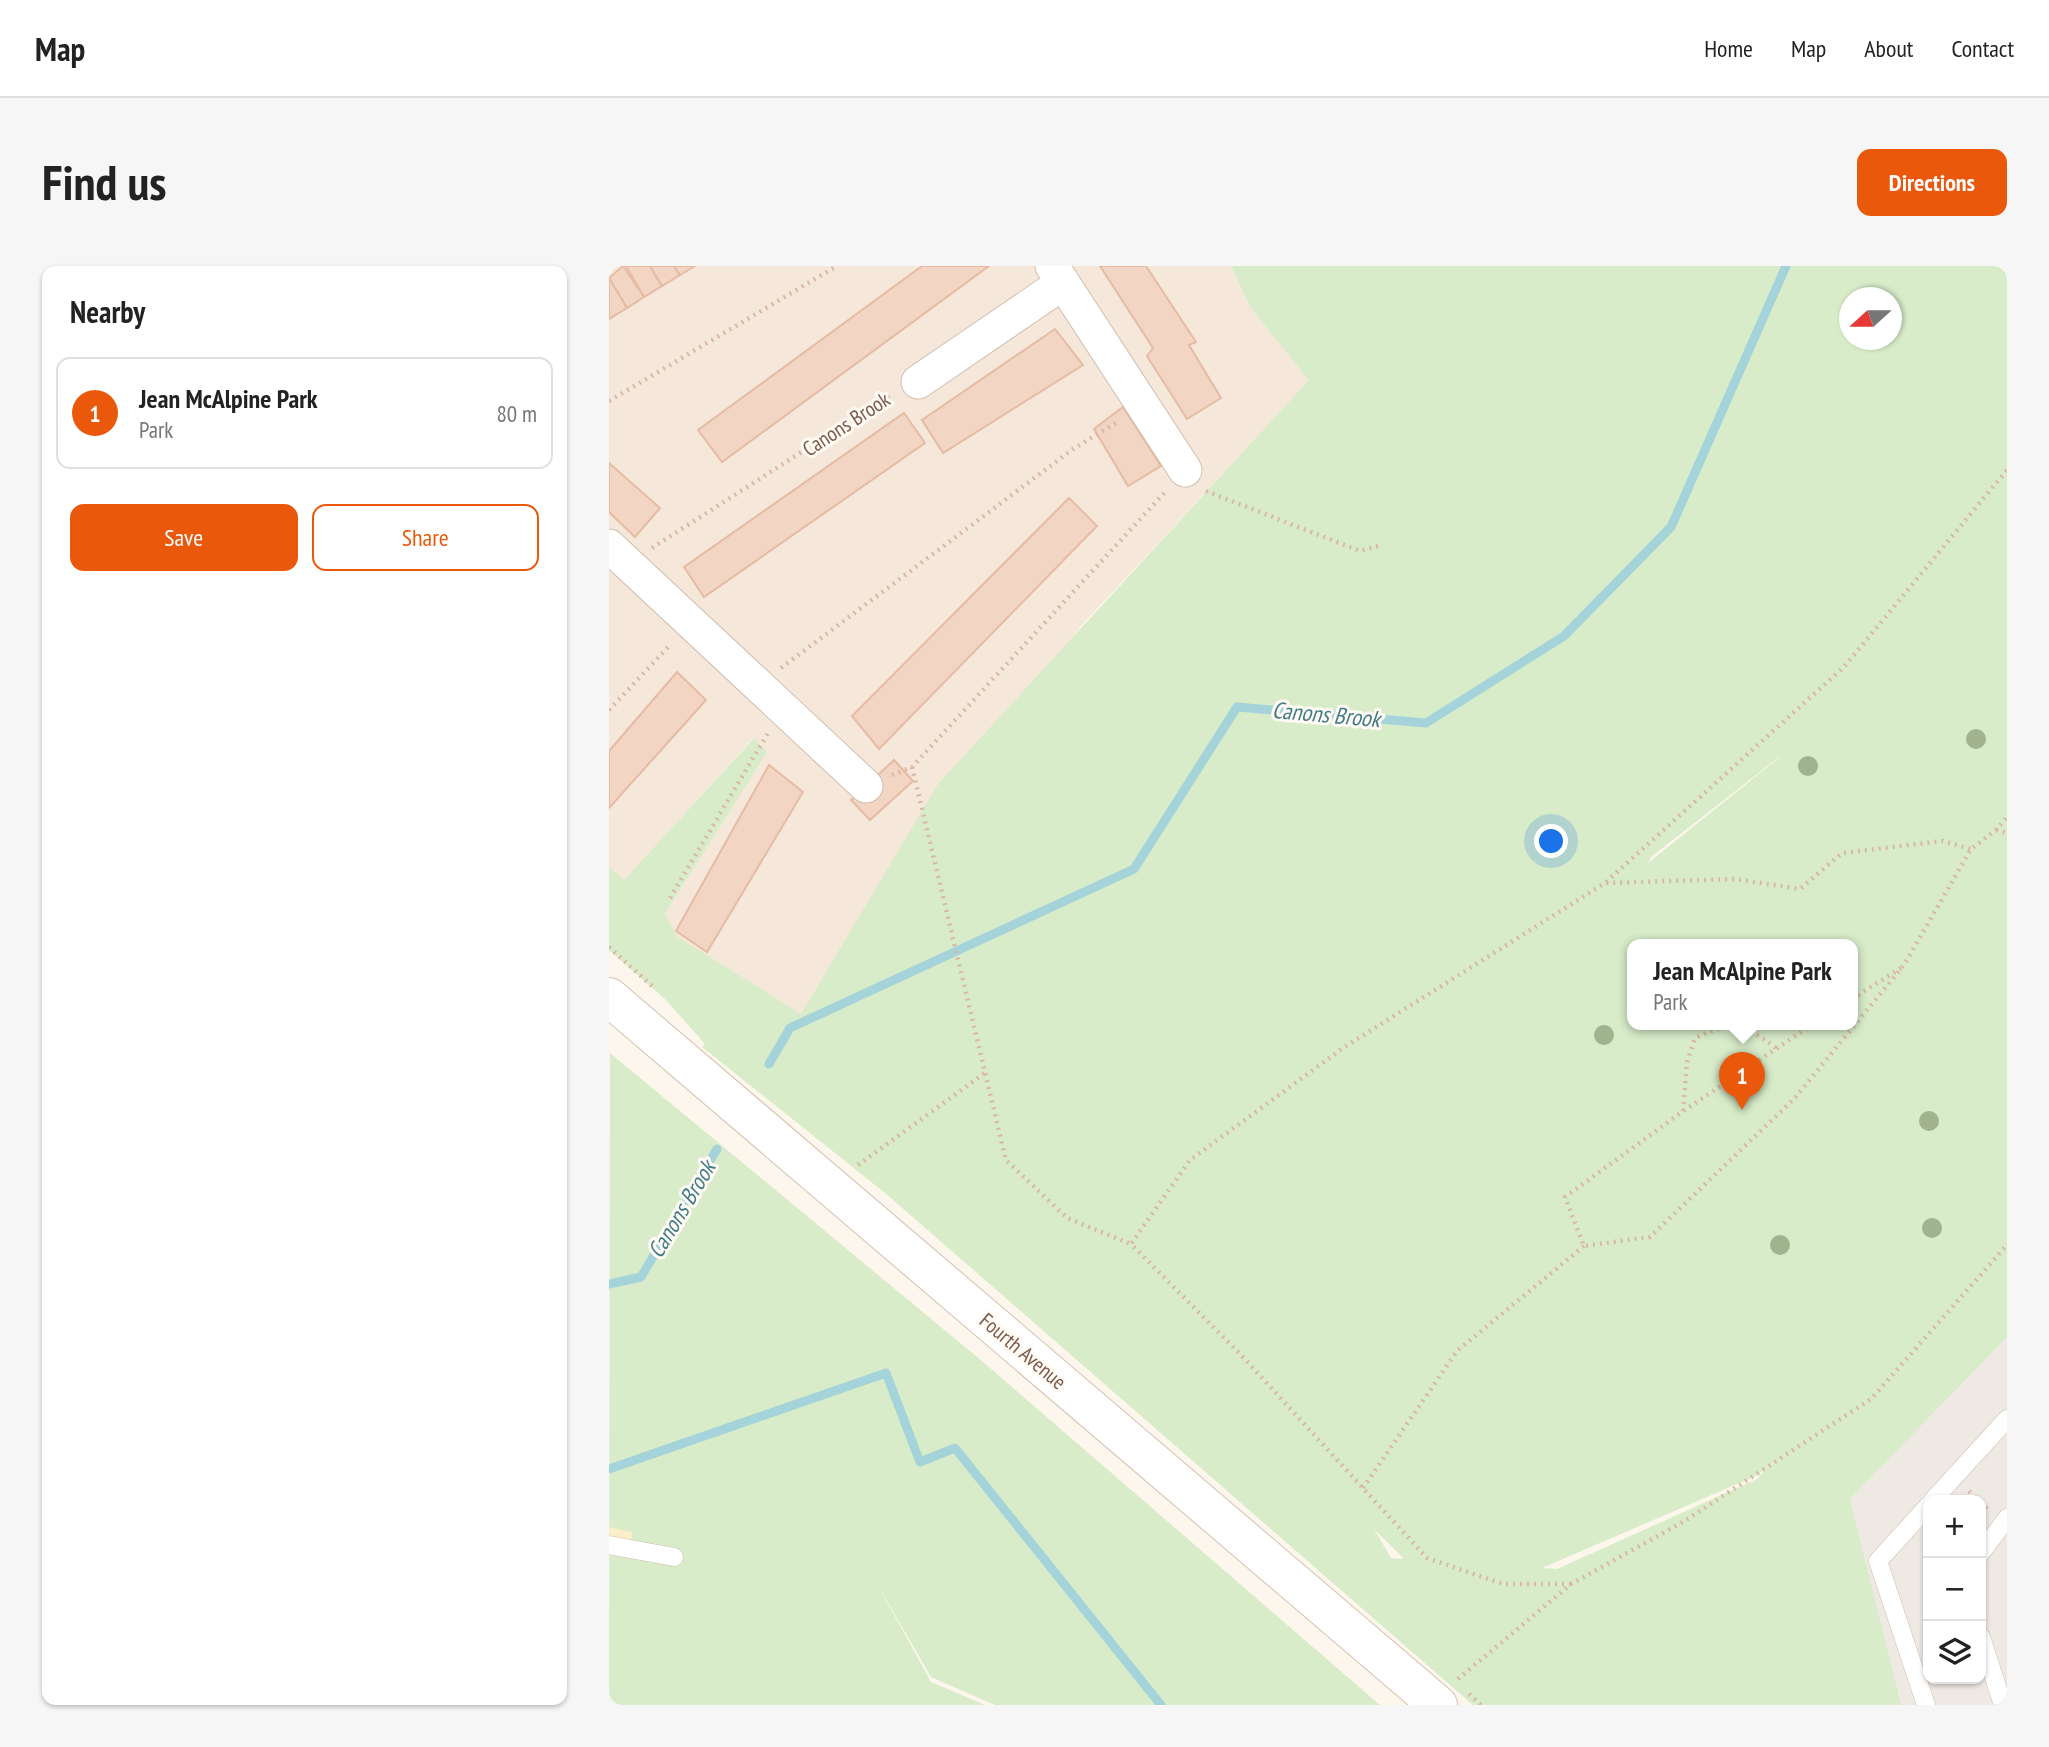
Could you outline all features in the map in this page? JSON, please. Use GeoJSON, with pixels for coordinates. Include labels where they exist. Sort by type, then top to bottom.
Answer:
{"type":"FeatureCollection","features":[{"type":"Feature","properties":{"kind":"street"},"geometry":{"type":"LineString","coordinates":[[918,383],[1057,274],[1185,470]]}},
{"type":"Feature","properties":{"kind":"street"},"geometry":{"type":"LineString","coordinates":[[618,555],[866,786]]}},
{"type":"Feature","properties":{"kind":"street","name":"Fourth Avenue"},"geometry":{"type":"LineString","coordinates":[[609,997],[1435,1703]]}},
{"type":"Feature","properties":{"kind":"lane"},"geometry":{"type":"LineString","coordinates":[[1938,1495],[2007,1419]]}},
{"type":"Feature","properties":{"kind":"lane"},"geometry":{"type":"LineString","coordinates":[[1923,1512],[1878,1561],[1926,1705]]}},
{"type":"Feature","properties":{"kind":"lane"},"geometry":{"type":"LineString","coordinates":[[1986,1546],[2007,1518]]}},
{"type":"Feature","properties":{"kind":"lane"},"geometry":{"type":"LineString","coordinates":[[609,1545],[674,1556]]}},
{"type":"Feature","properties":{"kind":"lane"},"geometry":{"type":"LineString","coordinates":[[1986,1652],[2003,1705]]}},
{"type":"Feature","properties":{"kind":"path"},"geometry":{"type":"LineString","coordinates":[[609,401],[837,266]]}},
{"type":"Feature","properties":{"kind":"path","name":"Canons Brook"},"geometry":{"type":"LineString","coordinates":[[618,555],[893,393],[918,383]]}},
{"type":"Feature","properties":{"kind":"path"},"geometry":{"type":"LineString","coordinates":[[758,685],[1073,449],[1143,406]]}},
{"type":"Feature","properties":{"kind":"path"},"geometry":{"type":"LineString","coordinates":[[866,786],[912,767],[1185,470],[1201,489],[1335,542],[1360,551],[1379,545]]}},
{"type":"Feature","properties":{"kind":"path"},"geometry":{"type":"LineString","coordinates":[[1131,1244],[1190,1160],[1343,1048],[1605,883],[1844,667],[2007,470]]}},
{"type":"Feature","properties":{"kind":"path"},"geometry":{"type":"LineString","coordinates":[[609,710],[691,623]]}},
{"type":"Feature","properties":{"kind":"path"},"geometry":{"type":"LineString","coordinates":[[670,898],[782,708]]}},
{"type":"Feature","properties":{"kind":"path"},"geometry":{"type":"LineString","coordinates":[[912,767],[1006,1160],[1067,1218],[1131,1244],[1241,1355],[1427,1558],[1503,1584],[1571,1584]]}},
{"type":"Feature","properties":{"kind":"path"},"geometry":{"type":"LineString","coordinates":[[1858,1021],[1904,965],[1971,849],[1996,830],[2007,817]]}},
{"type":"Feature","properties":{"kind":"path"},"geometry":{"type":"LineString","coordinates":[[1996,830],[2007,833]]}},
{"type":"Feature","properties":{"kind":"path"},"geometry":{"type":"LineString","coordinates":[[1605,883],[1735,879],[1800,889],[1842,853],[1923,841],[1943,841],[1971,849]]}},
{"type":"Feature","properties":{"kind":"path"},"geometry":{"type":"LineString","coordinates":[[1858,995],[1904,965]]}},
{"type":"Feature","properties":{"kind":"path"},"geometry":{"type":"LineString","coordinates":[[1682,1112],[1687,1062],[1695,1038],[1712,1030]]}},
{"type":"Feature","properties":{"kind":"path"},"geometry":{"type":"LineString","coordinates":[[1752,1030],[1776,1048]]}},
{"type":"Feature","properties":{"kind":"path"},"geometry":{"type":"LineString","coordinates":[[1584,1246],[1565,1197],[1682,1112],[1804,1030]]}},
{"type":"Feature","properties":{"kind":"path"},"geometry":{"type":"LineString","coordinates":[[1363,1488],[1457,1351],[1584,1246],[1650,1237],[1794,1099],[1851,1030]]}},
{"type":"Feature","properties":{"kind":"path"},"geometry":{"type":"LineString","coordinates":[[858,1165],[985,1073]]}},
{"type":"Feature","properties":{"kind":"path"},"geometry":{"type":"LineString","coordinates":[[1435,1703],[1571,1584],[1683,1522],[1871,1399],[2007,1245]]}},
{"type":"Feature","properties":{"kind":"shaded area"},"geometry":{"type":"Polygon","coordinates":[[[609,266],[1231,266],[1250,307],[1310,380],[1081,626],[801,1015],[678,937],[665,914],[766,752],[753,738],[624,881],[609,867],[609,266]]]}},
{"type":"Feature","properties":{"kind":"shaded area"},"geometry":{"type":"Polygon","coordinates":[[[2007,1336],[2007,1705],[1900,1705],[1850,1499],[2007,1336]]]}},
{"type":"Feature","properties":{"kind":"green space"},"geometry":{"type":"Polygon","coordinates":[[[1231,266],[2007,266],[2007,1337],[1850,1499],[1901,1705],[1473,1705],[885,1193],[702,1047],[705,1044],[666,1000],[609,950],[609,867],[624,880],[754,738],[767,752],[665,914],[678,937],[801,1014],[938,784],[1309,380],[1250,307],[1231,266]],[[1780,757],[1651,857],[1648,863],[1780,757]],[[1769,1466],[1758,1475],[1542,1568],[1557,1569],[1757,1479],[1769,1466]],[[1374,1529],[1391,1558],[1403,1559],[1403,1558],[1374,1529]]]}},
{"type":"Feature","properties":{"kind":"green space"},"geometry":{"type":"Polygon","coordinates":[[[610,1053],[982,1361],[1380,1705],[995,1705],[931,1677],[875,1580],[931,1682],[985,1705],[609,1705],[610,1053]]]}},
{"type":"Feature","properties":{"kind":"sand"},"geometry":{"type":"Polygon","coordinates":[[[609,1527],[632,1532],[631,1541],[609,1537],[609,1527]]]}},
{"type":"Feature","properties":{"kind":"building"},"geometry":{"type":"Polygon","coordinates":[[[623,266],[644,297],[627,308],[609,278],[623,266]]]}},
{"type":"Feature","properties":{"kind":"building"},"geometry":{"type":"Polygon","coordinates":[[[626,266],[650,266],[662,286],[644,297],[626,266]]]}},
{"type":"Feature","properties":{"kind":"building"},"geometry":{"type":"Polygon","coordinates":[[[650,266],[674,266],[680,275],[662,286],[650,266]]]}},
{"type":"Feature","properties":{"kind":"building"},"geometry":{"type":"Polygon","coordinates":[[[674,266],[695,266],[680,275],[674,266]]]}},
{"type":"Feature","properties":{"kind":"building"},"geometry":{"type":"Polygon","coordinates":[[[922,266],[989,266],[722,462],[698,430],[922,266]]]}},
{"type":"Feature","properties":{"kind":"building"},"geometry":{"type":"Polygon","coordinates":[[[1100,266],[1146,266],[1196,342],[1189,345],[1221,398],[1187,419],[1147,356],[1153,348],[1100,266]]]}},
{"type":"Feature","properties":{"kind":"building"},"geometry":{"type":"Polygon","coordinates":[[[609,278],[627,308],[609,319],[609,278]]]}},
{"type":"Feature","properties":{"kind":"building"},"geometry":{"type":"Polygon","coordinates":[[[1055,329],[1083,365],[943,453],[922,420],[1055,329]]]}},
{"type":"Feature","properties":{"kind":"building"},"geometry":{"type":"Polygon","coordinates":[[[1123,407],[1161,466],[1128,486],[1094,429],[1123,407]]]}},
{"type":"Feature","properties":{"kind":"building"},"geometry":{"type":"Polygon","coordinates":[[[904,413],[925,443],[704,597],[684,567],[904,413]]]}},
{"type":"Feature","properties":{"kind":"building"},"geometry":{"type":"Polygon","coordinates":[[[609,463],[660,508],[635,537],[609,512],[609,463]]]}},
{"type":"Feature","properties":{"kind":"building"},"geometry":{"type":"Polygon","coordinates":[[[1069,498],[1097,526],[879,749],[852,716],[1069,498]]]}},
{"type":"Feature","properties":{"kind":"building"},"geometry":{"type":"Polygon","coordinates":[[[677,672],[706,700],[609,808],[609,751],[677,672]]]}},
{"type":"Feature","properties":{"kind":"building"},"geometry":{"type":"Polygon","coordinates":[[[894,760],[913,781],[870,820],[851,800],[894,760]]]}},
{"type":"Feature","properties":{"kind":"building"},"geometry":{"type":"Polygon","coordinates":[[[769,765],[803,792],[707,952],[676,931],[769,765]]]}},
{"type":"Feature","properties":{"kind":"waterway","name":"Canons Brook"},"geometry":{"type":"LineString","coordinates":[[769,1064],[790,1028],[1134,869],[1237,707],[1426,723],[1564,636],[1671,527],[1786,266]]}},
{"type":"Feature","properties":{"kind":"waterway","name":"Canons Brook"},"geometry":{"type":"LineString","coordinates":[[609,1284],[641,1277],[717,1149]]}},
{"type":"Feature","properties":{"kind":"waterway"},"geometry":{"type":"LineString","coordinates":[[609,1469],[886,1373],[920,1462],[955,1448],[1161,1705]]}},
{"type":"Feature","properties":{"kind":"place","name":"Jean McAlpine Park"},"geometry":{"type":"Point","coordinates":[1742,1110]}}]}
